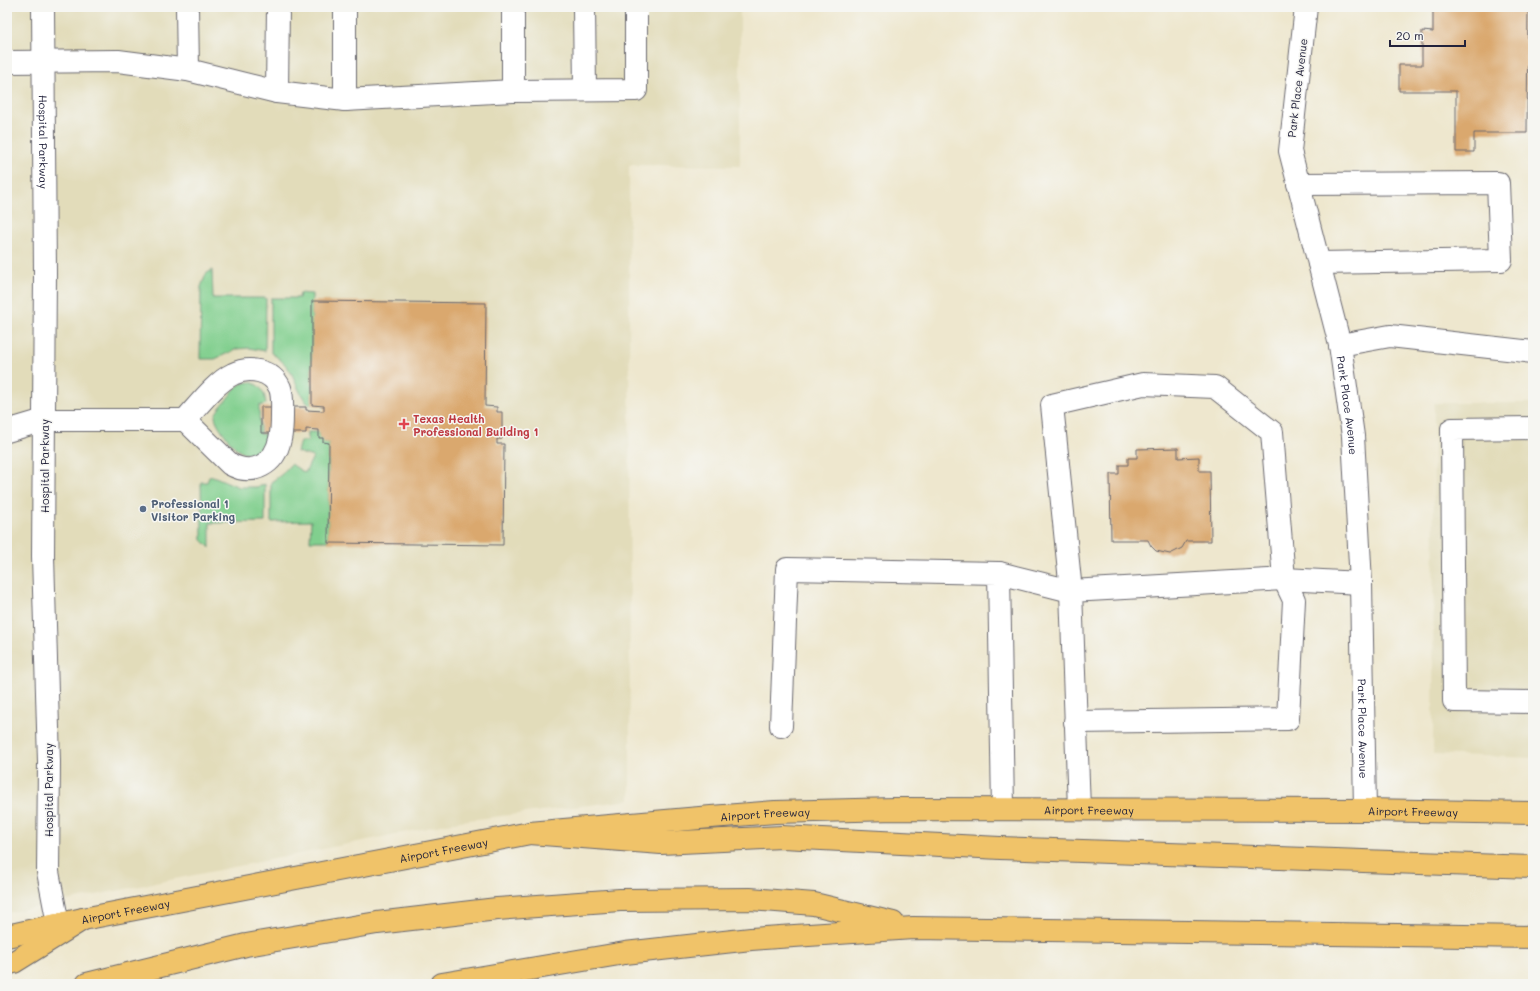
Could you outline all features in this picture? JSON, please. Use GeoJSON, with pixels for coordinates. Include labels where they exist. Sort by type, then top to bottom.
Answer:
{"type":"FeatureCollection","features":[{"type":"Feature","properties":{"kind":"main road","name":"Airport Freeway"},"geometry":{"type":"LineString","coordinates":[[7,936],[83,919],[530,833],[775,812],[895,809],[1078,809],[1365,810],[1533,813]]}},
{"type":"Feature","properties":{"kind":"main road"},"geometry":{"type":"LineString","coordinates":[[530,833],[661,843],[782,836],[1000,848],[1533,867]]}},
{"type":"Feature","properties":{"kind":"main road"},"geometry":{"type":"LineString","coordinates":[[87,984],[246,945],[377,923],[497,909],[620,900],[750,899],[814,904],[913,928]]}},
{"type":"Feature","properties":{"kind":"main road"},"geometry":{"type":"LineString","coordinates":[[7,964],[14,962],[83,919]]}},
{"type":"Feature","properties":{"kind":"main road"},"geometry":{"type":"LineString","coordinates":[[442,984],[625,953],[751,939],[913,928],[1533,937]]}},
{"type":"Feature","properties":{"kind":"street","name":"Hospital Parkway"},"geometry":{"type":"LineString","coordinates":[[43,7],[44,556],[49,762],[48,872],[58,924]]}},
{"type":"Feature","properties":{"kind":"street"},"geometry":{"type":"LineString","coordinates":[[187,7],[188,70]]}},
{"type":"Feature","properties":{"kind":"street"},"geometry":{"type":"LineString","coordinates":[[276,92],[278,7]]}},
{"type":"Feature","properties":{"kind":"street"},"geometry":{"type":"LineString","coordinates":[[346,7],[346,100]]}},
{"type":"Feature","properties":{"kind":"street"},"geometry":{"type":"LineString","coordinates":[[513,7],[513,91]]}},
{"type":"Feature","properties":{"kind":"street"},"geometry":{"type":"LineString","coordinates":[[584,7],[585,90]]}},
{"type":"Feature","properties":{"kind":"street"},"geometry":{"type":"LineString","coordinates":[[7,62],[118,61],[188,70],[276,92],[346,100],[513,91],[636,90],[636,7]]}},
{"type":"Feature","properties":{"kind":"street","name":"Park Place Avenue"},"geometry":{"type":"LineString","coordinates":[[1306,7],[1290,151],[1340,345],[1353,436],[1361,583],[1365,810]]}},
{"type":"Feature","properties":{"kind":"street"},"geometry":{"type":"LineString","coordinates":[[1298,184],[1498,183],[1500,260],[1319,263]]}},
{"type":"Feature","properties":{"kind":"street"},"geometry":{"type":"LineString","coordinates":[[1340,345],[1390,336],[1533,352]]}},
{"type":"Feature","properties":{"kind":"street"},"geometry":{"type":"LineString","coordinates":[[7,431],[44,420],[185,420],[230,464],[245,469],[260,467],[272,458],[281,438],[282,400],[280,388],[275,381],[259,371],[241,370],[222,381],[185,420]]}},
{"type":"Feature","properties":{"kind":"street"},"geometry":{"type":"LineString","coordinates":[[1075,722],[1288,719],[1294,600],[1284,579],[1272,432],[1215,387],[1143,384],[1052,405],[1071,591],[1075,722],[1078,809]]}},
{"type":"Feature","properties":{"kind":"street"},"geometry":{"type":"LineString","coordinates":[[1533,428],[1452,429],[1454,701],[1533,702]]}},
{"type":"Feature","properties":{"kind":"street"},"geometry":{"type":"LineString","coordinates":[[781,726],[787,569],[999,573],[1071,591],[1284,579],[1361,583]]}},
{"type":"Feature","properties":{"kind":"street"},"geometry":{"type":"LineString","coordinates":[[999,573],[1003,809]]}},
{"type":"Feature","properties":{"kind":"shaded area"},"geometry":{"type":"Polygon","coordinates":[[[7,7],[740,7],[740,166],[629,165],[630,800],[461,821],[7,913],[7,7]]]}},
{"type":"Feature","properties":{"kind":"shaded area"},"geometry":{"type":"Polygon","coordinates":[[[1434,403],[1533,403],[1533,758],[1433,754],[1434,403]]]}},
{"type":"Feature","properties":{"kind":"green space"},"geometry":{"type":"Polygon","coordinates":[[[212,270],[213,298],[266,298],[265,351],[249,348],[237,349],[215,359],[200,359],[201,287],[206,274],[212,270]]]}},
{"type":"Feature","properties":{"kind":"green space"},"geometry":{"type":"Polygon","coordinates":[[[300,293],[312,294],[312,404],[308,404],[286,365],[271,353],[271,298],[299,298],[300,293]]]}},
{"type":"Feature","properties":{"kind":"green space"},"geometry":{"type":"Polygon","coordinates":[[[249,382],[257,385],[265,396],[266,404],[259,406],[260,434],[266,434],[264,443],[259,450],[247,454],[240,451],[231,442],[218,425],[215,416],[218,409],[236,388],[241,384],[249,382]]]}},
{"type":"Feature","properties":{"kind":"green space"},"geometry":{"type":"Polygon","coordinates":[[[308,432],[319,432],[319,438],[323,438],[323,442],[329,443],[328,541],[310,541],[311,521],[271,522],[271,482],[281,475],[291,464],[305,473],[313,457],[297,452],[300,441],[308,441],[308,432]]]}},
{"type":"Feature","properties":{"kind":"green space"},"geometry":{"type":"Polygon","coordinates":[[[213,476],[239,487],[257,487],[265,484],[265,522],[210,523],[210,548],[202,540],[201,482],[207,482],[209,477],[213,476]]]}},
{"type":"Feature","properties":{"kind":"building"},"geometry":{"type":"Polygon","coordinates":[[[1433,7],[1528,7],[1527,133],[1474,133],[1474,152],[1456,152],[1456,91],[1399,91],[1399,65],[1422,65],[1422,31],[1433,32],[1433,7]]]}},
{"type":"Feature","properties":{"kind":"building","name":"Texas Health Professional Building 1"},"geometry":{"type":"Polygon","coordinates":[[[312,301],[486,303],[485,406],[497,407],[497,412],[502,412],[502,439],[497,439],[497,444],[504,444],[503,545],[328,543],[329,443],[323,442],[323,438],[319,438],[319,430],[306,429],[306,433],[261,433],[261,407],[306,407],[306,410],[324,411],[324,406],[312,405],[312,301]]]}},
{"type":"Feature","properties":{"kind":"building"},"geometry":{"type":"Polygon","coordinates":[[[1178,448],[1178,458],[1199,457],[1199,471],[1210,471],[1211,541],[1186,541],[1182,548],[1170,554],[1156,551],[1148,540],[1111,540],[1110,474],[1119,474],[1119,465],[1128,465],[1128,458],[1137,458],[1137,449],[1178,448]]]}},
{"type":"Feature","properties":{"kind":"place","name":"Texas Health Professional Building 1"},"geometry":{"type":"Point","coordinates":[404,424]}},
{"type":"Feature","properties":{"kind":"place","name":"Professional 1 Visitor Parking"},"geometry":{"type":"Point","coordinates":[143,509]}}]}
